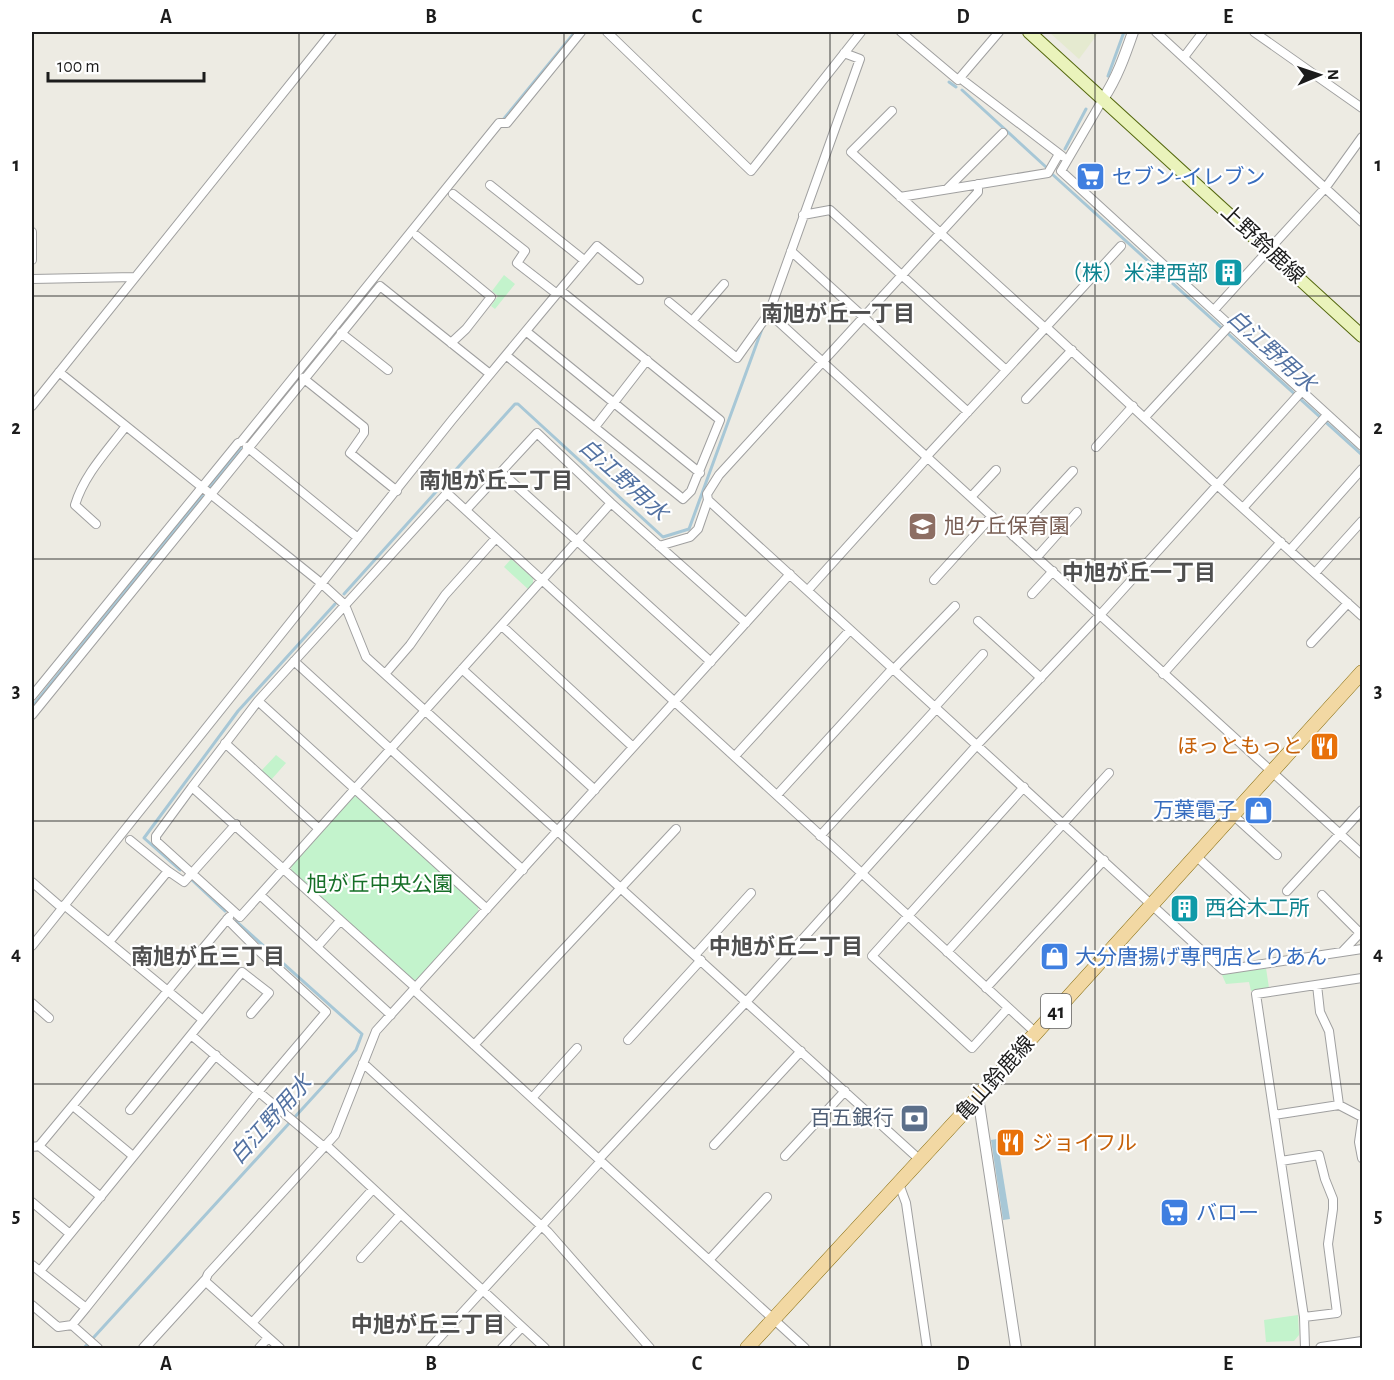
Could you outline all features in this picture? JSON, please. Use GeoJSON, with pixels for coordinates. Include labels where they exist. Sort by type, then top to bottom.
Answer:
{"type":"FeatureCollection","features":[{"type":"Feature","properties":{"kind":"main road","name":"上野鈴鹿線"},"geometry":{"type":"LineString","coordinates":[[1029,32],[1362,336]]}},
{"type":"Feature","properties":{"kind":"main road","name":"亀山鈴鹿線"},"geometry":{"type":"LineString","coordinates":[[747,1348],[978,1097],[1362,672]]}},
{"type":"Feature","properties":{"kind":"street"},"geometry":{"type":"LineString","coordinates":[[32,406],[332,32]]}},
{"type":"Feature","properties":{"kind":"street"},"geometry":{"type":"LineString","coordinates":[[32,716],[206,491],[238,443],[581,32]]}},
{"type":"Feature","properties":{"kind":"street"},"geometry":{"type":"LineString","coordinates":[[607,32],[751,171],[861,32]]}},
{"type":"Feature","properties":{"kind":"street"},"geometry":{"type":"LineString","coordinates":[[901,32],[958,80],[960,78],[1063,157]]}},
{"type":"Feature","properties":{"kind":"street"},"geometry":{"type":"LineString","coordinates":[[960,78],[999,32]]}},
{"type":"Feature","properties":{"kind":"street"},"geometry":{"type":"LineString","coordinates":[[900,197],[1048,173],[1063,157],[1112,85],[1133,32]]}},
{"type":"Feature","properties":{"kind":"street"},"geometry":{"type":"LineString","coordinates":[[1156,32],[1362,222]]}},
{"type":"Feature","properties":{"kind":"street"},"geometry":{"type":"LineString","coordinates":[[1184,57],[1203,32]]}},
{"type":"Feature","properties":{"kind":"street"},"geometry":{"type":"LineString","coordinates":[[1254,32],[1362,108]]}},
{"type":"Feature","properties":{"kind":"street"},"geometry":{"type":"LineString","coordinates":[[669,302],[737,358],[753,337],[767,316],[860,59],[844,53]]}},
{"type":"Feature","properties":{"kind":"street"},"geometry":{"type":"LineString","coordinates":[[891,111],[851,152],[1072,350],[1362,616]]}},
{"type":"Feature","properties":{"kind":"street"},"geometry":{"type":"LineString","coordinates":[[947,189],[1003,133]]}},
{"type":"Feature","properties":{"kind":"street"},"geometry":{"type":"LineString","coordinates":[[1214,310],[1326,187],[1362,137]]}},
{"type":"Feature","properties":{"kind":"street"},"geometry":{"type":"LineString","coordinates":[[1063,157],[1061,171],[1214,310],[1227,329],[1324,418],[1362,446]]}},
{"type":"Feature","properties":{"kind":"street"},"geometry":{"type":"LineString","coordinates":[[659,546],[690,537],[701,523],[708,497],[718,475],[978,192],[978,184]]}},
{"type":"Feature","properties":{"kind":"street"},"geometry":{"type":"LineString","coordinates":[[490,185],[584,260]]}},
{"type":"Feature","properties":{"kind":"street"},"geometry":{"type":"LineString","coordinates":[[453,194],[525,251],[517,263],[559,292],[720,420],[691,491],[683,499],[507,356]]}},
{"type":"Feature","properties":{"kind":"street"},"geometry":{"type":"LineString","coordinates":[[803,215],[830,210],[1006,370]]}},
{"type":"Feature","properties":{"kind":"street"},"geometry":{"type":"LineString","coordinates":[[32,232],[32,260]]}},
{"type":"Feature","properties":{"kind":"street"},"geometry":{"type":"LineString","coordinates":[[417,236],[491,297],[466,330],[451,343]]}},
{"type":"Feature","properties":{"kind":"street"},"geometry":{"type":"LineString","coordinates":[[32,946],[452,420],[527,332],[584,260],[597,246],[639,280]]}},
{"type":"Feature","properties":{"kind":"street"},"geometry":{"type":"LineString","coordinates":[[808,590],[1121,246]]}},
{"type":"Feature","properties":{"kind":"street"},"geometry":{"type":"LineString","coordinates":[[791,251],[968,412]]}},
{"type":"Feature","properties":{"kind":"street"},"geometry":{"type":"LineString","coordinates":[[32,279],[135,278]]}},
{"type":"Feature","properties":{"kind":"street"},"geometry":{"type":"LineString","coordinates":[[692,321],[724,284]]}},
{"type":"Feature","properties":{"kind":"street"},"geometry":{"type":"LineString","coordinates":[[32,696],[206,491],[247,447],[380,286],[490,374]]}},
{"type":"Feature","properties":{"kind":"street"},"geometry":{"type":"LineString","coordinates":[[767,316],[822,360],[1362,854]]}},
{"type":"Feature","properties":{"kind":"street"},"geometry":{"type":"LineString","coordinates":[[1145,417],[1227,329]]}},
{"type":"Feature","properties":{"kind":"street"},"geometry":{"type":"LineString","coordinates":[[527,332],[700,473]]}},
{"type":"Feature","properties":{"kind":"street"},"geometry":{"type":"LineString","coordinates":[[341,333],[388,370]]}},
{"type":"Feature","properties":{"kind":"street"},"geometry":{"type":"LineString","coordinates":[[1026,399],[1072,350]]}},
{"type":"Feature","properties":{"kind":"street"},"geometry":{"type":"LineString","coordinates":[[595,427],[646,360]]}},
{"type":"Feature","properties":{"kind":"street"},"geometry":{"type":"LineString","coordinates":[[59,372],[321,583],[345,605],[366,657],[426,709],[920,1160]]}},
{"type":"Feature","properties":{"kind":"street"},"geometry":{"type":"LineString","coordinates":[[303,378],[364,427],[364,433],[350,453],[397,491]]}},
{"type":"Feature","properties":{"kind":"street"},"geometry":{"type":"LineString","coordinates":[[430,1348],[1299,394]]}},
{"type":"Feature","properties":{"kind":"street"},"geometry":{"type":"LineString","coordinates":[[1096,447],[1133,406]]}},
{"type":"Feature","properties":{"kind":"street"},"geometry":{"type":"LineString","coordinates":[[1242,508],[1324,418]]}},
{"type":"Feature","properties":{"kind":"street"},"geometry":{"type":"LineString","coordinates":[[96,524],[75,505],[76,500],[89,474],[126,426]]}},
{"type":"Feature","properties":{"kind":"street"},"geometry":{"type":"LineString","coordinates":[[466,510],[537,433],[611,503],[746,623]]}},
{"type":"Feature","properties":{"kind":"street"},"geometry":{"type":"LineString","coordinates":[[247,447],[358,538]]}},
{"type":"Feature","properties":{"kind":"street"},"geometry":{"type":"LineString","coordinates":[[1290,550],[1362,469]]}},
{"type":"Feature","properties":{"kind":"street"},"geometry":{"type":"LineString","coordinates":[[971,497],[996,470]]}},
{"type":"Feature","properties":{"kind":"street"},"geometry":{"type":"LineString","coordinates":[[1014,536],[1073,471]]}},
{"type":"Feature","properties":{"kind":"street"},"geometry":{"type":"LineString","coordinates":[[501,472],[711,662]]}},
{"type":"Feature","properties":{"kind":"street"},"geometry":{"type":"LineString","coordinates":[[691,491],[708,497],[850,630],[1223,970],[1362,949]]}},
{"type":"Feature","properties":{"kind":"street"},"geometry":{"type":"LineString","coordinates":[[611,503],[578,541],[542,581],[502,626],[283,867],[240,917],[156,842],[156,836],[192,786],[258,701],[447,493],[542,581],[735,756],[1036,1033]]}},
{"type":"Feature","properties":{"kind":"street"},"geometry":{"type":"LineString","coordinates":[[1037,557],[1077,512]]}},
{"type":"Feature","properties":{"kind":"street"},"geometry":{"type":"LineString","coordinates":[[934,580],[992,516]]}},
{"type":"Feature","properties":{"kind":"street"},"geometry":{"type":"LineString","coordinates":[[1315,573],[1362,521]]}},
{"type":"Feature","properties":{"kind":"street"},"geometry":{"type":"LineString","coordinates":[[385,674],[410,645],[445,595],[496,538]]}},
{"type":"Feature","properties":{"kind":"street"},"geometry":{"type":"LineString","coordinates":[[1163,674],[1281,542]]}},
{"type":"Feature","properties":{"kind":"street"},"geometry":{"type":"LineString","coordinates":[[1032,594],[1053,571]]}},
{"type":"Feature","properties":{"kind":"street"},"geometry":{"type":"LineString","coordinates":[[144,1348],[335,1135],[376,1031],[790,574]]}},
{"type":"Feature","properties":{"kind":"street"},"geometry":{"type":"LineString","coordinates":[[1311,643],[1348,603]]}},
{"type":"Feature","properties":{"kind":"street"},"geometry":{"type":"LineString","coordinates":[[777,795],[893,668],[954,606]]}},
{"type":"Feature","properties":{"kind":"street"},"geometry":{"type":"LineString","coordinates":[[978,621],[1041,678]]}},
{"type":"Feature","properties":{"kind":"street"},"geometry":{"type":"LineString","coordinates":[[502,626],[633,747]]}},
{"type":"Feature","properties":{"kind":"street"},"geometry":{"type":"LineString","coordinates":[[735,756],[850,630]]}},
{"type":"Feature","properties":{"kind":"street"},"geometry":{"type":"LineString","coordinates":[[820,836],[983,654]]}},
{"type":"Feature","properties":{"kind":"street"},"geometry":{"type":"LineString","coordinates":[[294,661],[523,870]]}},
{"type":"Feature","properties":{"kind":"street"},"geometry":{"type":"LineString","coordinates":[[462,669],[595,790]]}},
{"type":"Feature","properties":{"kind":"street"},"geometry":{"type":"LineString","coordinates":[[258,701],[487,909]]}},
{"type":"Feature","properties":{"kind":"street"},"geometry":{"type":"LineString","coordinates":[[225,743],[318,828]]}},
{"type":"Feature","properties":{"kind":"street"},"geometry":{"type":"LineString","coordinates":[[948,952],[1109,773]]}},
{"type":"Feature","properties":{"kind":"street"},"geometry":{"type":"LineString","coordinates":[[192,786],[805,1348]]}},
{"type":"Feature","properties":{"kind":"street"},"geometry":{"type":"LineString","coordinates":[[1008,1008],[972,1048],[872,956],[1024,787]]}},
{"type":"Feature","properties":{"kind":"street"},"geometry":{"type":"LineString","coordinates":[[1287,891],[1362,810]]}},
{"type":"Feature","properties":{"kind":"street"},"geometry":{"type":"LineString","coordinates":[[1233,814],[1277,855]]}},
{"type":"Feature","properties":{"kind":"street"},"geometry":{"type":"LineString","coordinates":[[130,840],[184,882],[236,824]]}},
{"type":"Feature","properties":{"kind":"street"},"geometry":{"type":"LineString","coordinates":[[474,1045],[676,830]]}},
{"type":"Feature","properties":{"kind":"street"},"geometry":{"type":"LineString","coordinates":[[1196,856],[1246,902]]}},
{"type":"Feature","properties":{"kind":"street"},"geometry":{"type":"LineString","coordinates":[[987,988],[1104,860]]}},
{"type":"Feature","properties":{"kind":"street"},"geometry":{"type":"LineString","coordinates":[[109,942],[168,871]]}},
{"type":"Feature","properties":{"kind":"street"},"geometry":{"type":"LineString","coordinates":[[32,882],[203,1020]]}},
{"type":"Feature","properties":{"kind":"street"},"geometry":{"type":"LineString","coordinates":[[628,1040],[751,893]]}},
{"type":"Feature","properties":{"kind":"street"},"geometry":{"type":"LineString","coordinates":[[260,895],[391,1015]]}},
{"type":"Feature","properties":{"kind":"street"},"geometry":{"type":"LineString","coordinates":[[1322,895],[1361,932],[1342,952]]}},
{"type":"Feature","properties":{"kind":"street"},"geometry":{"type":"LineString","coordinates":[[101,1197],[35,1147],[73,1106],[233,912]]}},
{"type":"Feature","properties":{"kind":"street"},"geometry":{"type":"LineString","coordinates":[[32,1305],[58,1327],[72,1325],[259,1091],[326,1012],[258,951],[227,919]]}},
{"type":"Feature","properties":{"kind":"street"},"geometry":{"type":"LineString","coordinates":[[317,947],[340,921]]}},
{"type":"Feature","properties":{"kind":"street"},"geometry":{"type":"LineString","coordinates":[[130,1110],[242,972],[268,993],[252,1014]]}},
{"type":"Feature","properties":{"kind":"street"},"geometry":{"type":"LineString","coordinates":[[1305,1348],[1304,1317],[1256,994],[1362,978]]}},
{"type":"Feature","properties":{"kind":"street"},"geometry":{"type":"LineString","coordinates":[[1317,985],[1320,1012],[1329,1031],[1339,1105]]}},
{"type":"Feature","properties":{"kind":"street"},"geometry":{"type":"LineString","coordinates":[[32,1003],[50,1018]]}},
{"type":"Feature","properties":{"kind":"street"},"geometry":{"type":"LineString","coordinates":[[191,1035],[325,1146],[545,1348]]}},
{"type":"Feature","properties":{"kind":"street"},"geometry":{"type":"LineString","coordinates":[[532,1098],[577,1048]]}},
{"type":"Feature","properties":{"kind":"street"},"geometry":{"type":"LineString","coordinates":[[714,1145],[801,1051]]}},
{"type":"Feature","properties":{"kind":"street"},"geometry":{"type":"LineString","coordinates":[[40,1271],[216,1055]]}},
{"type":"Feature","properties":{"kind":"street"},"geometry":{"type":"LineString","coordinates":[[363,1063],[542,1226],[650,1348]]}},
{"type":"Feature","properties":{"kind":"street"},"geometry":{"type":"LineString","coordinates":[[786,1156],[845,1091]]}},
{"type":"Feature","properties":{"kind":"street"},"geometry":{"type":"LineString","coordinates":[[978,1097],[1016,1348]]}},
{"type":"Feature","properties":{"kind":"street"},"geometry":{"type":"LineString","coordinates":[[1274,1115],[1339,1105],[1362,1119],[1359,1142],[1362,1158]]}},
{"type":"Feature","properties":{"kind":"street"},"geometry":{"type":"LineString","coordinates":[[73,1106],[133,1156]]}},
{"type":"Feature","properties":{"kind":"street"},"geometry":{"type":"LineString","coordinates":[[1281,1161],[1318,1155],[1324,1179],[1333,1199],[1328,1244],[1336,1313],[1304,1317]]}},
{"type":"Feature","properties":{"kind":"street"},"geometry":{"type":"LineString","coordinates":[[898,1184],[906,1203],[927,1348]]}},
{"type":"Feature","properties":{"kind":"street"},"geometry":{"type":"LineString","coordinates":[[252,1323],[373,1189]]}},
{"type":"Feature","properties":{"kind":"street"},"geometry":{"type":"LineString","coordinates":[[710,1260],[767,1197]]}},
{"type":"Feature","properties":{"kind":"street"},"geometry":{"type":"LineString","coordinates":[[32,1202],[70,1234]]}},
{"type":"Feature","properties":{"kind":"street"},"geometry":{"type":"LineString","coordinates":[[361,1258],[400,1215]]}},
{"type":"Feature","properties":{"kind":"street"},"geometry":{"type":"LineString","coordinates":[[32,1265],[86,1308]]}},
{"type":"Feature","properties":{"kind":"street"},"geometry":{"type":"LineString","coordinates":[[205,1281],[280,1348]]}},
{"type":"Feature","properties":{"kind":"street"},"geometry":{"type":"LineString","coordinates":[[72,1325],[94,1344]]}},
{"type":"Feature","properties":{"kind":"street"},"geometry":{"type":"LineString","coordinates":[[502,1348],[522,1327]]}},
{"type":"Feature","properties":{"kind":"street"},"geometry":{"type":"LineString","coordinates":[[259,1348],[268,1338]]}},
{"type":"Feature","properties":{"kind":"street"},"geometry":{"type":"LineString","coordinates":[[1321,1348],[1362,1342]]}},
{"type":"Feature","properties":{"kind":"green space"},"geometry":{"type":"Polygon","coordinates":[[[1049,32],[1099,32],[1079,59],[1049,32]]]}},
{"type":"Feature","properties":{"kind":"green space"},"geometry":{"type":"Polygon","coordinates":[[[504,275],[515,284],[495,309],[491,306],[498,296],[492,291],[504,275]]]}},
{"type":"Feature","properties":{"kind":"green space"},"geometry":{"type":"Polygon","coordinates":[[[511,559],[533,578],[533,583],[528,589],[504,567],[511,559]]]}},
{"type":"Feature","properties":{"kind":"green space"},"geometry":{"type":"Polygon","coordinates":[[[276,755],[286,763],[271,780],[261,771],[276,755]]]}},
{"type":"Feature","properties":{"kind":"green space","name":"旭が丘中央公園"},"geometry":{"type":"Polygon","coordinates":[[[357,796],[478,907],[478,914],[417,981],[412,980],[291,870],[292,863],[352,797],[357,796]]]}},
{"type":"Feature","properties":{"kind":"green space"},"geometry":{"type":"Polygon","coordinates":[[[1266,968],[1269,988],[1251,991],[1249,982],[1226,984],[1222,975],[1232,972],[1266,968]]]}},
{"type":"Feature","properties":{"kind":"green space"},"geometry":{"type":"Polygon","coordinates":[[[1298,1315],[1299,1335],[1294,1341],[1266,1342],[1264,1320],[1298,1315]]]}},
{"type":"Feature","properties":{"kind":"water"},"geometry":{"type":"Polygon","coordinates":[[[997,1139],[1010,1219],[1003,1220],[991,1140],[997,1139]]]}},
{"type":"Feature","properties":{"kind":"waterway"},"geometry":{"type":"LineString","coordinates":[[502,121],[575,32]]}},
{"type":"Feature","properties":{"kind":"waterway"},"geometry":{"type":"LineString","coordinates":[[1108,76],[1124,32]]}},
{"type":"Feature","properties":{"kind":"waterway","name":"白江野用水"},"geometry":{"type":"LineString","coordinates":[[949,82],[956,87]]}},
{"type":"Feature","properties":{"kind":"waterway","name":"白江野用水"},"geometry":{"type":"LineString","coordinates":[[962,90],[1046,167]]}},
{"type":"Feature","properties":{"kind":"waterway"},"geometry":{"type":"LineString","coordinates":[[1065,149],[1086,109]]}},
{"type":"Feature","properties":{"kind":"waterway","name":"白江野用水"},"geometry":{"type":"LineString","coordinates":[[1052,174],[1362,455]]}},
{"type":"Feature","properties":{"kind":"waterway","name":"白江野用水"},"geometry":{"type":"LineString","coordinates":[[344,594],[515,404],[518,404],[663,537],[689,529],[762,329]]}},
{"type":"Feature","properties":{"kind":"waterway"},"geometry":{"type":"LineString","coordinates":[[32,707],[243,445]]}},
{"type":"Feature","properties":{"kind":"waterway","name":"白江野用水"},"geometry":{"type":"LineString","coordinates":[[180,870],[144,838],[238,711],[335,604]]}},
{"type":"Feature","properties":{"kind":"waterway","name":"白江野用水"},"geometry":{"type":"LineString","coordinates":[[192,880],[225,911]]}},
{"type":"Feature","properties":{"kind":"waterway","name":"白江野用水"},"geometry":{"type":"LineString","coordinates":[[84,1348],[356,1050],[362,1034],[236,921]]}},
{"type":"Feature","properties":{"kind":"place","name":"セブン-イレブン"},"geometry":{"type":"Point","coordinates":[1091,177]}},
{"type":"Feature","properties":{"kind":"place","name":"（株）米津西部"},"geometry":{"type":"Point","coordinates":[1229,273]}},
{"type":"Feature","properties":{"kind":"place","name":"旭ケ丘保育園"},"geometry":{"type":"Point","coordinates":[923,526]}},
{"type":"Feature","properties":{"kind":"place","name":"ほっともっと"},"geometry":{"type":"Point","coordinates":[1324,746]}},
{"type":"Feature","properties":{"kind":"place","name":"万葉電子"},"geometry":{"type":"Point","coordinates":[1258,810]}},
{"type":"Feature","properties":{"kind":"place","name":"西谷木工所"},"geometry":{"type":"Point","coordinates":[1184,908]}},
{"type":"Feature","properties":{"kind":"place","name":"大分唐揚げ専門店とりあん"},"geometry":{"type":"Point","coordinates":[1054,957]}},
{"type":"Feature","properties":{"kind":"place","name":"百五銀行"},"geometry":{"type":"Point","coordinates":[915,1118]}},
{"type":"Feature","properties":{"kind":"place","name":"ジョイフル"},"geometry":{"type":"Point","coordinates":[1011,1143]}},
{"type":"Feature","properties":{"kind":"place","name":"バロー"},"geometry":{"type":"Point","coordinates":[1175,1213]}},
{"type":"Feature","properties":{"kind":"district","name":"南旭が丘一丁目"},"geometry":{"type":"Point","coordinates":[838,313]}},
{"type":"Feature","properties":{"kind":"district","name":"南旭が丘二丁目"},"geometry":{"type":"Point","coordinates":[496,480]}},
{"type":"Feature","properties":{"kind":"district","name":"中旭が丘一丁目"},"geometry":{"type":"Point","coordinates":[1139,572]}},
{"type":"Feature","properties":{"kind":"district","name":"中旭が丘二丁目"},"geometry":{"type":"Point","coordinates":[786,946]}},
{"type":"Feature","properties":{"kind":"district","name":"南旭が丘三丁目"},"geometry":{"type":"Point","coordinates":[208,956]}},
{"type":"Feature","properties":{"kind":"district","name":"中旭が丘三丁目"},"geometry":{"type":"Point","coordinates":[428,1324]}}]}
